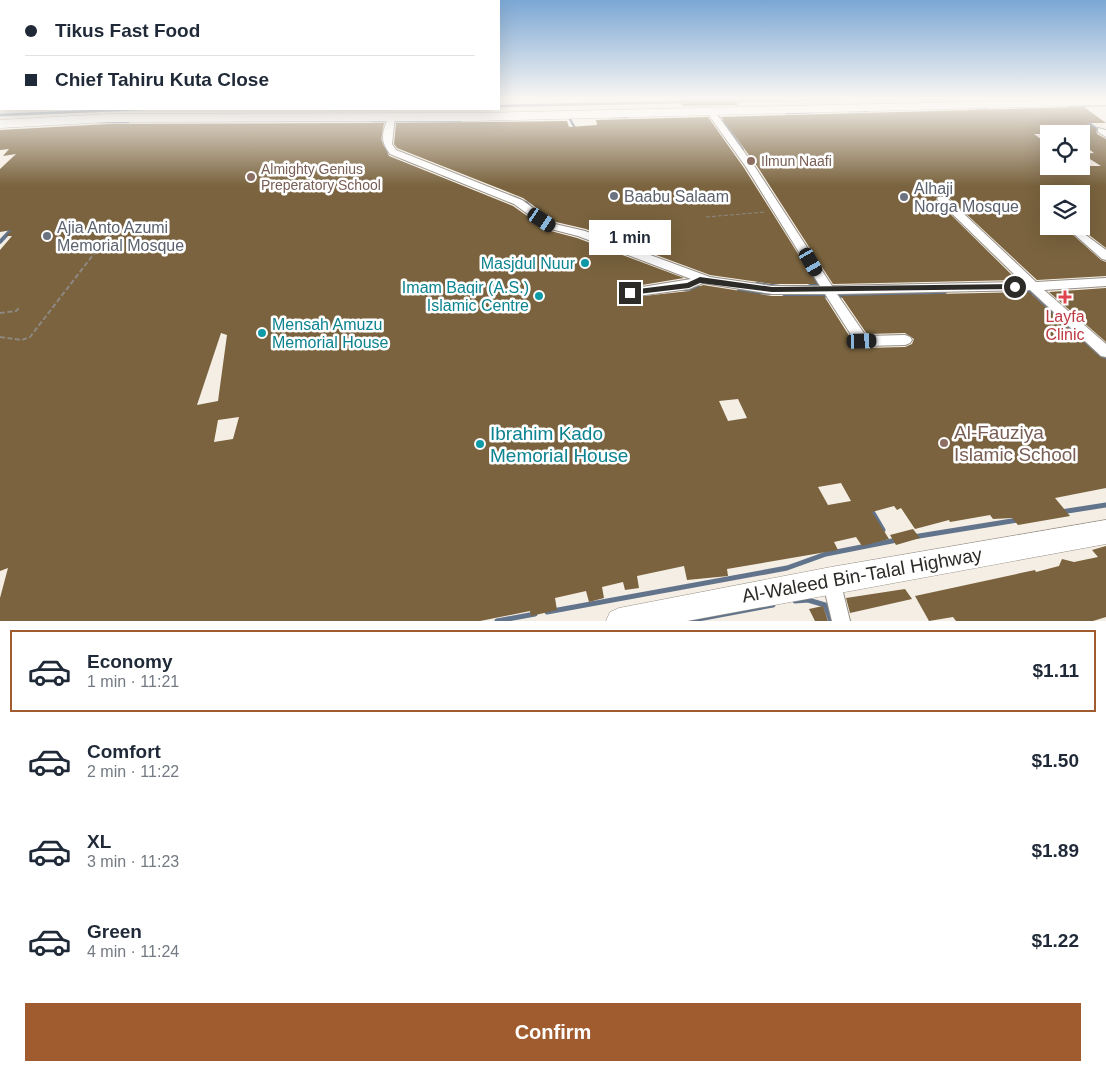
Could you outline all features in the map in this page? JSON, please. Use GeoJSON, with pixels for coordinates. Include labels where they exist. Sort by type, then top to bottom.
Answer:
{"type":"FeatureCollection","features":[{"type":"Feature","properties":{"kind":"main road","name":"Al-Waleed Bin-Talal Highway"},"geometry":{"type":"LineString","coordinates":[[619,621],[831,580],[1106,532]]}},
{"type":"Feature","properties":{"kind":"street"},"geometry":{"type":"LineString","coordinates":[[389,128],[387,144],[393,152],[518,202],[551,226],[581,233],[668,265],[700,280],[772,290],[1034,286],[1106,282]]}},
{"type":"Feature","properties":{"kind":"street"},"geometry":{"type":"LineString","coordinates":[[723,128],[781,211],[827,290],[862,341],[905,340]]}},
{"type":"Feature","properties":{"kind":"street"},"geometry":{"type":"LineString","coordinates":[[942,199],[1106,352]]}},
{"type":"Feature","properties":{"kind":"street"},"geometry":{"type":"LineString","coordinates":[[1081,235],[1106,256]]}},
{"type":"Feature","properties":{"kind":"street"},"geometry":{"type":"LineString","coordinates":[[630,293],[689,285],[700,280]]}},
{"type":"Feature","properties":{"kind":"street"},"geometry":{"type":"LineString","coordinates":[[831,580],[841,621]]}},
{"type":"Feature","properties":{"kind":"path"},"geometry":{"type":"LineString","coordinates":[[706,217],[781,211]]}},
{"type":"Feature","properties":{"kind":"path"},"geometry":{"type":"LineString","coordinates":[[0,338],[22,340],[30,338],[106,238]]}},
{"type":"Feature","properties":{"kind":"path"},"geometry":{"type":"LineString","coordinates":[[0,313],[16,311],[19,308]]}},
{"type":"Feature","properties":{"kind":"building"},"geometry":{"type":"Polygon","coordinates":[[[37,128],[383,128],[381,140],[389,156],[513,206],[547,230],[577,238],[684,278],[630,287],[622,293],[626,298],[689,291],[703,285],[772,296],[824,296],[855,345],[862,348],[905,347],[912,344],[914,339],[905,333],[867,334],[841,296],[1029,292],[1100,357],[1106,359],[1106,488],[1055,498],[1070,516],[1018,525],[1012,518],[993,519],[990,515],[950,522],[949,520],[915,529],[901,508],[897,510],[894,506],[872,512],[889,539],[862,546],[856,537],[834,542],[838,550],[727,569],[728,576],[687,580],[684,566],[637,576],[639,588],[625,590],[623,582],[602,587],[604,598],[589,602],[586,591],[555,598],[557,610],[531,616],[530,611],[480,621],[0,621],[0,598],[8,568],[0,571],[0,250],[12,236],[6,236],[12,230],[0,232],[0,169],[16,154],[3,156],[9,149],[0,150],[0,130],[37,128]],[[221,333],[197,405],[218,401],[227,335],[221,333]],[[738,399],[719,401],[728,421],[747,418],[738,399]],[[239,417],[218,420],[214,442],[233,439],[239,417]],[[841,483],[818,487],[828,505],[851,501],[841,483]]]}},
{"type":"Feature","properties":{"kind":"building"},"geometry":{"type":"Polygon","coordinates":[[[396,128],[716,128],[744,168],[817,284],[772,284],[710,275],[586,229],[556,222],[523,198],[397,148],[394,144],[396,128]]]}},
{"type":"Feature","properties":{"kind":"building"},"geometry":{"type":"Polygon","coordinates":[[[729,128],[1040,128],[1040,134],[1034,134],[1040,138],[1040,175],[1090,175],[1090,166],[1101,166],[1090,159],[1090,153],[1094,153],[1090,150],[1090,128],[1096,129],[1097,134],[1106,139],[1106,248],[1089,235],[1090,185],[1040,185],[1040,235],[1073,235],[1101,260],[1106,262],[1106,276],[1037,280],[947,196],[938,195],[936,200],[1017,280],[833,284],[757,166],[729,128]]]}},
{"type":"Feature","properties":{"kind":"building"},"geometry":{"type":"Polygon","coordinates":[[[1106,288],[1106,342],[1049,292],[1106,288]]]}},
{"type":"Feature","properties":{"kind":"building"},"geometry":{"type":"Polygon","coordinates":[[[913,529],[920,538],[896,545],[890,535],[913,529]]]}},
{"type":"Feature","properties":{"kind":"building"},"geometry":{"type":"Polygon","coordinates":[[[1106,546],[1106,617],[1093,621],[956,621],[953,617],[929,621],[915,596],[1035,570],[1036,572],[1059,566],[1062,559],[1074,562],[1098,557],[1092,550],[1106,546]]]}},
{"type":"Feature","properties":{"kind":"building"},"geometry":{"type":"Polygon","coordinates":[[[905,589],[912,599],[850,613],[846,598],[905,589]]]}},
{"type":"Feature","properties":{"kind":"building"},"geometry":{"type":"Polygon","coordinates":[[[823,606],[828,621],[815,621],[809,609],[823,606]]]}},
{"type":"Feature","properties":{"kind":"waterway"},"geometry":{"type":"LineString","coordinates":[[728,128],[743,150]]}},
{"type":"Feature","properties":{"kind":"waterway"},"geometry":{"type":"LineString","coordinates":[[1095,128],[1106,136]]}},
{"type":"Feature","properties":{"kind":"waterway"},"geometry":{"type":"LineString","coordinates":[[379,134],[382,147],[390,153]]}},
{"type":"Feature","properties":{"kind":"waterway"},"geometry":{"type":"LineString","coordinates":[[399,157],[418,165]]}},
{"type":"Feature","properties":{"kind":"waterway"},"geometry":{"type":"LineString","coordinates":[[443,175],[469,185]]}},
{"type":"Feature","properties":{"kind":"waterway"},"geometry":{"type":"LineString","coordinates":[[514,197],[527,203],[536,212]]}},
{"type":"Feature","properties":{"kind":"waterway"},"geometry":{"type":"LineString","coordinates":[[0,242],[13,228]]}},
{"type":"Feature","properties":{"kind":"waterway"},"geometry":{"type":"LineString","coordinates":[[810,286],[819,286],[814,276]]}},
{"type":"Feature","properties":{"kind":"waterway"},"geometry":{"type":"LineString","coordinates":[[757,284],[780,287]]}},
{"type":"Feature","properties":{"kind":"waterway"},"geometry":{"type":"LineString","coordinates":[[685,289],[700,288]]}},
{"type":"Feature","properties":{"kind":"waterway"},"geometry":{"type":"LineString","coordinates":[[1024,289],[1034,294],[1106,361]]}},
{"type":"Feature","properties":{"kind":"waterway"},"geometry":{"type":"LineString","coordinates":[[739,291],[772,293]]}},
{"type":"Feature","properties":{"kind":"waterway"},"geometry":{"type":"LineString","coordinates":[[784,294],[835,296],[945,292]]}},
{"type":"Feature","properties":{"kind":"waterway"},"geometry":{"type":"LineString","coordinates":[[1061,512],[1106,505]]}},
{"type":"Feature","properties":{"kind":"waterway"},"geometry":{"type":"LineString","coordinates":[[870,508],[883,530]]}},
{"type":"Feature","properties":{"kind":"waterway"},"geometry":{"type":"LineString","coordinates":[[913,537],[1018,520]]}},
{"type":"Feature","properties":{"kind":"waterway"},"geometry":{"type":"LineString","coordinates":[[547,612],[787,568],[826,554],[897,540]]}},
{"type":"Feature","properties":{"kind":"waterway"},"geometry":{"type":"LineString","coordinates":[[795,601],[808,600],[825,605],[831,621]]}},
{"type":"Feature","properties":{"kind":"waterway"},"geometry":{"type":"LineString","coordinates":[[688,621],[773,605]]}},
{"type":"Feature","properties":{"kind":"waterway"},"geometry":{"type":"LineString","coordinates":[[497,621],[535,614]]}},
{"type":"Feature","properties":{"kind":"place","name":"Ilmun Naafi"},"geometry":{"type":"Point","coordinates":[751,161]}},
{"type":"Feature","properties":{"kind":"place","name":"Almighty Genius Preperatory School"},"geometry":{"type":"Point","coordinates":[251,177]}},
{"type":"Feature","properties":{"kind":"place","name":"Baabu Salaam"},"geometry":{"type":"Point","coordinates":[614,196]}},
{"type":"Feature","properties":{"kind":"place","name":"Alhaji Norga Mosque"},"geometry":{"type":"Point","coordinates":[904,197]}},
{"type":"Feature","properties":{"kind":"place","name":"Ajia Anto Azumi Memorial Mosque"},"geometry":{"type":"Point","coordinates":[47,236]}},
{"type":"Feature","properties":{"kind":"place","name":"Masjdul Nuur"},"geometry":{"type":"Point","coordinates":[585,263]}},
{"type":"Feature","properties":{"kind":"place","name":"Imam Baqir (A.S.) Islamic Centre"},"geometry":{"type":"Point","coordinates":[539,296]}},
{"type":"Feature","properties":{"kind":"place","name":"Layfa Clinic"},"geometry":{"type":"Point","coordinates":[1065,297]}},
{"type":"Feature","properties":{"kind":"place","name":"Mensah Amuzu Memorial House"},"geometry":{"type":"Point","coordinates":[262,333]}},
{"type":"Feature","properties":{"kind":"place","name":"Al-Fauziya Islamic School"},"geometry":{"type":"Point","coordinates":[944,443]}},
{"type":"Feature","properties":{"kind":"place","name":"Ibrahim Kado Memorial House"},"geometry":{"type":"Point","coordinates":[480,444]}},
{"type":"Feature","properties":{"kind":"route"},"geometry":{"type":"LineString","coordinates":[[630,293],[689,285],[700,280],[772,290],[1015,287]]}}]}
